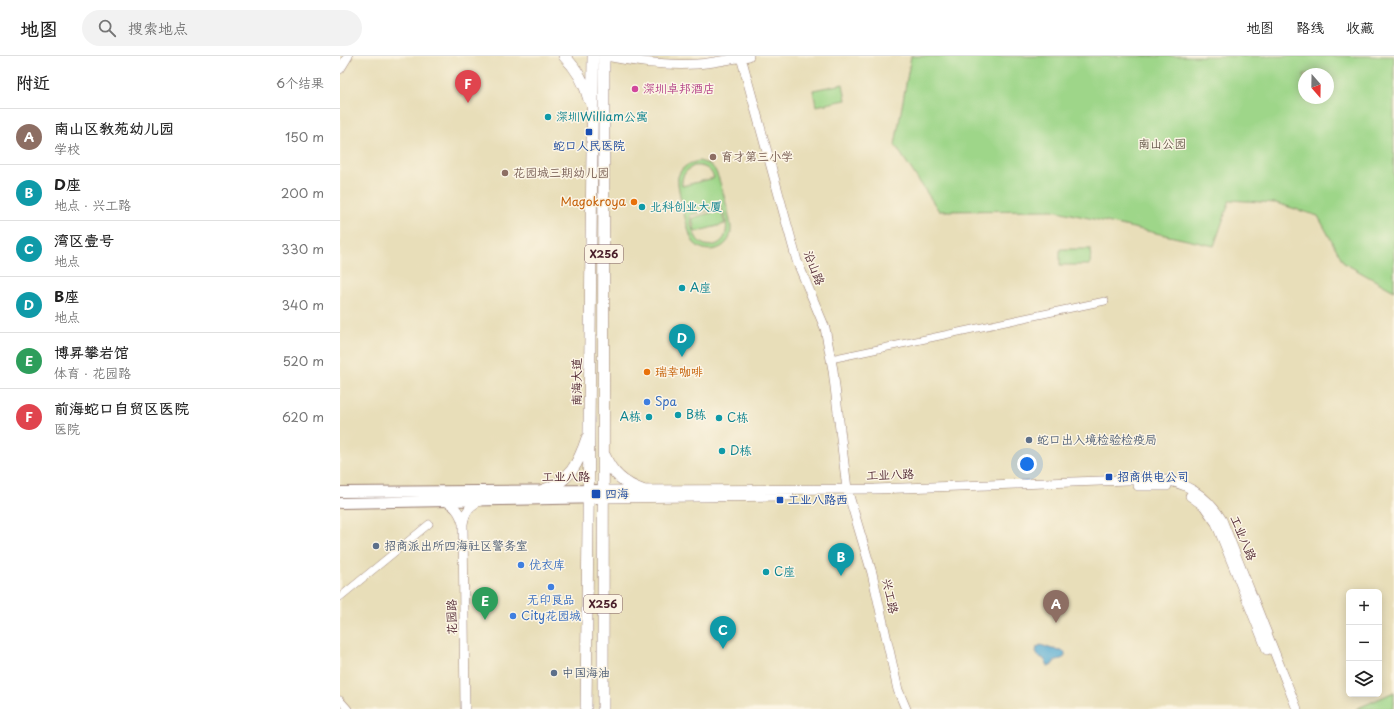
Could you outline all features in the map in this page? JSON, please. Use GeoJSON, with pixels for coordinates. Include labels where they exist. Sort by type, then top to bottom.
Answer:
{"type":"FeatureCollection","features":[{"type":"Feature","properties":{"kind":"main road"},"geometry":{"type":"LineString","coordinates":[[564,56],[573,66],[581,79],[588,95],[592,112]]}},
{"type":"Feature","properties":{"kind":"main road","name":"南海大道"},"geometry":{"type":"LineString","coordinates":[[586,709],[593,56]]}},
{"type":"Feature","properties":{"kind":"main road","name":"X256"},"geometry":{"type":"LineString","coordinates":[[603,709],[605,56]]}},
{"type":"Feature","properties":{"kind":"main road"},"geometry":{"type":"LineString","coordinates":[[543,490],[560,483],[572,471],[589,430]]}},
{"type":"Feature","properties":{"kind":"main road"},"geometry":{"type":"LineString","coordinates":[[604,452],[608,464],[616,474],[630,485],[642,490]]}},
{"type":"Feature","properties":{"kind":"main road","name":"工业八路"},"geometry":{"type":"LineString","coordinates":[[340,492],[543,490],[589,494]]}},
{"type":"Feature","properties":{"kind":"main road","name":"工业八路"},"geometry":{"type":"LineString","coordinates":[[340,502],[482,500],[604,494]]}},
{"type":"Feature","properties":{"kind":"street"},"geometry":{"type":"LineString","coordinates":[[340,69],[348,56]]}},
{"type":"Feature","properties":{"kind":"street"},"geometry":{"type":"LineString","coordinates":[[605,56],[664,64],[698,64],[745,57]]}},
{"type":"Feature","properties":{"kind":"street","name":"沿山路"},"geometry":{"type":"LineString","coordinates":[[745,57],[797,261],[825,328],[831,359],[847,492]]}},
{"type":"Feature","properties":{"kind":"street"},"geometry":{"type":"LineString","coordinates":[[831,359],[1105,301]]}},
{"type":"Feature","properties":{"kind":"street","name":"工业八路"},"geometry":{"type":"LineString","coordinates":[[604,494],[642,490],[847,492],[1155,479],[1170,480],[1200,494],[1208,501],[1222,520],[1297,709]]}},
{"type":"Feature","properties":{"kind":"street","name":"工业八路"},"geometry":{"type":"LineString","coordinates":[[604,494],[847,492],[1155,486],[1169,486],[1179,489],[1196,499],[1204,506],[1216,523],[1290,709]]}},
{"type":"Feature","properties":{"kind":"street","name":"兴工路"},"geometry":{"type":"LineString","coordinates":[[847,492],[868,556],[898,690],[906,709]]}},
{"type":"Feature","properties":{"kind":"street","name":"花园路"},"geometry":{"type":"LineString","coordinates":[[465,709],[463,524],[464,516],[468,508],[474,503],[482,500]]}},
{"type":"Feature","properties":{"kind":"street","name":"花园路"},"geometry":{"type":"LineString","coordinates":[[445,501],[458,510],[463,524]]}},
{"type":"Feature","properties":{"kind":"street"},"geometry":{"type":"LineString","coordinates":[[340,597],[429,524]]}},
{"type":"Feature","properties":{"kind":"street"},"geometry":{"type":"LineString","coordinates":[[340,700],[348,709]]}},
{"type":"Feature","properties":{"kind":"green space","name":"南山公园"},"geometry":{"type":"Polygon","coordinates":[[[911,56],[1394,56],[1394,291],[1344,263],[1318,216],[1276,203],[1230,200],[1214,246],[1053,210],[939,211],[895,145],[911,56]]]}},
{"type":"Feature","properties":{"kind":"green space"},"geometry":{"type":"Polygon","coordinates":[[[843,84],[846,100],[816,106],[813,90],[843,84]]]}},
{"type":"Feature","properties":{"kind":"green space"},"geometry":{"type":"Polygon","coordinates":[[[699,161],[707,164],[715,170],[729,217],[731,228],[729,238],[722,246],[713,250],[703,249],[692,240],[680,198],[678,182],[679,174],[686,166],[699,161]],[[694,166],[684,174],[682,186],[714,178],[707,168],[694,166]],[[721,207],[690,215],[695,235],[703,244],[708,246],[717,244],[724,237],[726,226],[721,207]]]}},
{"type":"Feature","properties":{"kind":"green space"},"geometry":{"type":"Polygon","coordinates":[[[721,210],[725,224],[695,232],[692,218],[721,210]]]}},
{"type":"Feature","properties":{"kind":"green space"},"geometry":{"type":"Polygon","coordinates":[[[1060,249],[1091,249],[1090,265],[1060,265],[1060,249]]]}},
{"type":"Feature","properties":{"kind":"green space"},"geometry":{"type":"Polygon","coordinates":[[[1394,692],[1394,709],[1356,709],[1394,692]]]}},
{"type":"Feature","properties":{"kind":"water"},"geometry":{"type":"Polygon","coordinates":[[[1041,645],[1052,649],[1062,650],[1065,653],[1065,657],[1055,661],[1051,666],[1048,666],[1044,659],[1038,656],[1036,652],[1037,647],[1041,645]]]}},
{"type":"Feature","properties":{"kind":"place","name":"深圳卓邦酒店"},"geometry":{"type":"Point","coordinates":[635,89]}},
{"type":"Feature","properties":{"kind":"place","name":"前海蛇口自贸区医院"},"geometry":{"type":"Point","coordinates":[468,103]}},
{"type":"Feature","properties":{"kind":"place","name":"深圳William公寓"},"geometry":{"type":"Point","coordinates":[548,117]}},
{"type":"Feature","properties":{"kind":"place","name":"蛇口人民医院"},"geometry":{"type":"Point","coordinates":[589,132]}},
{"type":"Feature","properties":{"kind":"place","name":"育才第三小学"},"geometry":{"type":"Point","coordinates":[713,157]}},
{"type":"Feature","properties":{"kind":"place","name":"花园城三期幼儿园"},"geometry":{"type":"Point","coordinates":[505,173]}},
{"type":"Feature","properties":{"kind":"place","name":"Magokroya"},"geometry":{"type":"Point","coordinates":[634,202]}},
{"type":"Feature","properties":{"kind":"place","name":"北科创业大厦"},"geometry":{"type":"Point","coordinates":[642,207]}},
{"type":"Feature","properties":{"kind":"place","name":"A座"},"geometry":{"type":"Point","coordinates":[682,288]}},
{"type":"Feature","properties":{"kind":"place","name":"B座"},"geometry":{"type":"Point","coordinates":[682,357]}},
{"type":"Feature","properties":{"kind":"place","name":"瑞幸咖啡"},"geometry":{"type":"Point","coordinates":[647,372]}},
{"type":"Feature","properties":{"kind":"place","name":"Spa"},"geometry":{"type":"Point","coordinates":[647,402]}},
{"type":"Feature","properties":{"kind":"place","name":"B栋"},"geometry":{"type":"Point","coordinates":[678,415]}},
{"type":"Feature","properties":{"kind":"place","name":"A栋"},"geometry":{"type":"Point","coordinates":[649,417]}},
{"type":"Feature","properties":{"kind":"place","name":"C栋"},"geometry":{"type":"Point","coordinates":[719,418]}},
{"type":"Feature","properties":{"kind":"place","name":"蛇口出入境检验检疫局"},"geometry":{"type":"Point","coordinates":[1029,440]}},
{"type":"Feature","properties":{"kind":"place","name":"D栋"},"geometry":{"type":"Point","coordinates":[722,451]}},
{"type":"Feature","properties":{"kind":"place","name":"招商供电公司"},"geometry":{"type":"Point","coordinates":[1109,477]}},
{"type":"Feature","properties":{"kind":"place","name":"四海"},"geometry":{"type":"Point","coordinates":[596,494]}},
{"type":"Feature","properties":{"kind":"place","name":"工业八路西"},"geometry":{"type":"Point","coordinates":[780,500]}},
{"type":"Feature","properties":{"kind":"place","name":"招商派出所四海社区警务室"},"geometry":{"type":"Point","coordinates":[376,546]}},
{"type":"Feature","properties":{"kind":"place","name":"优衣库"},"geometry":{"type":"Point","coordinates":[521,565]}},
{"type":"Feature","properties":{"kind":"place","name":"C座"},"geometry":{"type":"Point","coordinates":[766,572]}},
{"type":"Feature","properties":{"kind":"place","name":"D座"},"geometry":{"type":"Point","coordinates":[841,576]}},
{"type":"Feature","properties":{"kind":"place","name":"无印良品"},"geometry":{"type":"Point","coordinates":[551,587]}},
{"type":"Feature","properties":{"kind":"place","name":"City花园城"},"geometry":{"type":"Point","coordinates":[513,616]}},
{"type":"Feature","properties":{"kind":"place","name":"博昇攀岩馆"},"geometry":{"type":"Point","coordinates":[485,620]}},
{"type":"Feature","properties":{"kind":"place","name":"南山区教苑幼儿园"},"geometry":{"type":"Point","coordinates":[1056,623]}},
{"type":"Feature","properties":{"kind":"place","name":"湾区壹号"},"geometry":{"type":"Point","coordinates":[723,649]}},
{"type":"Feature","properties":{"kind":"place","name":"中国海油"},"geometry":{"type":"Point","coordinates":[554,673]}}]}
